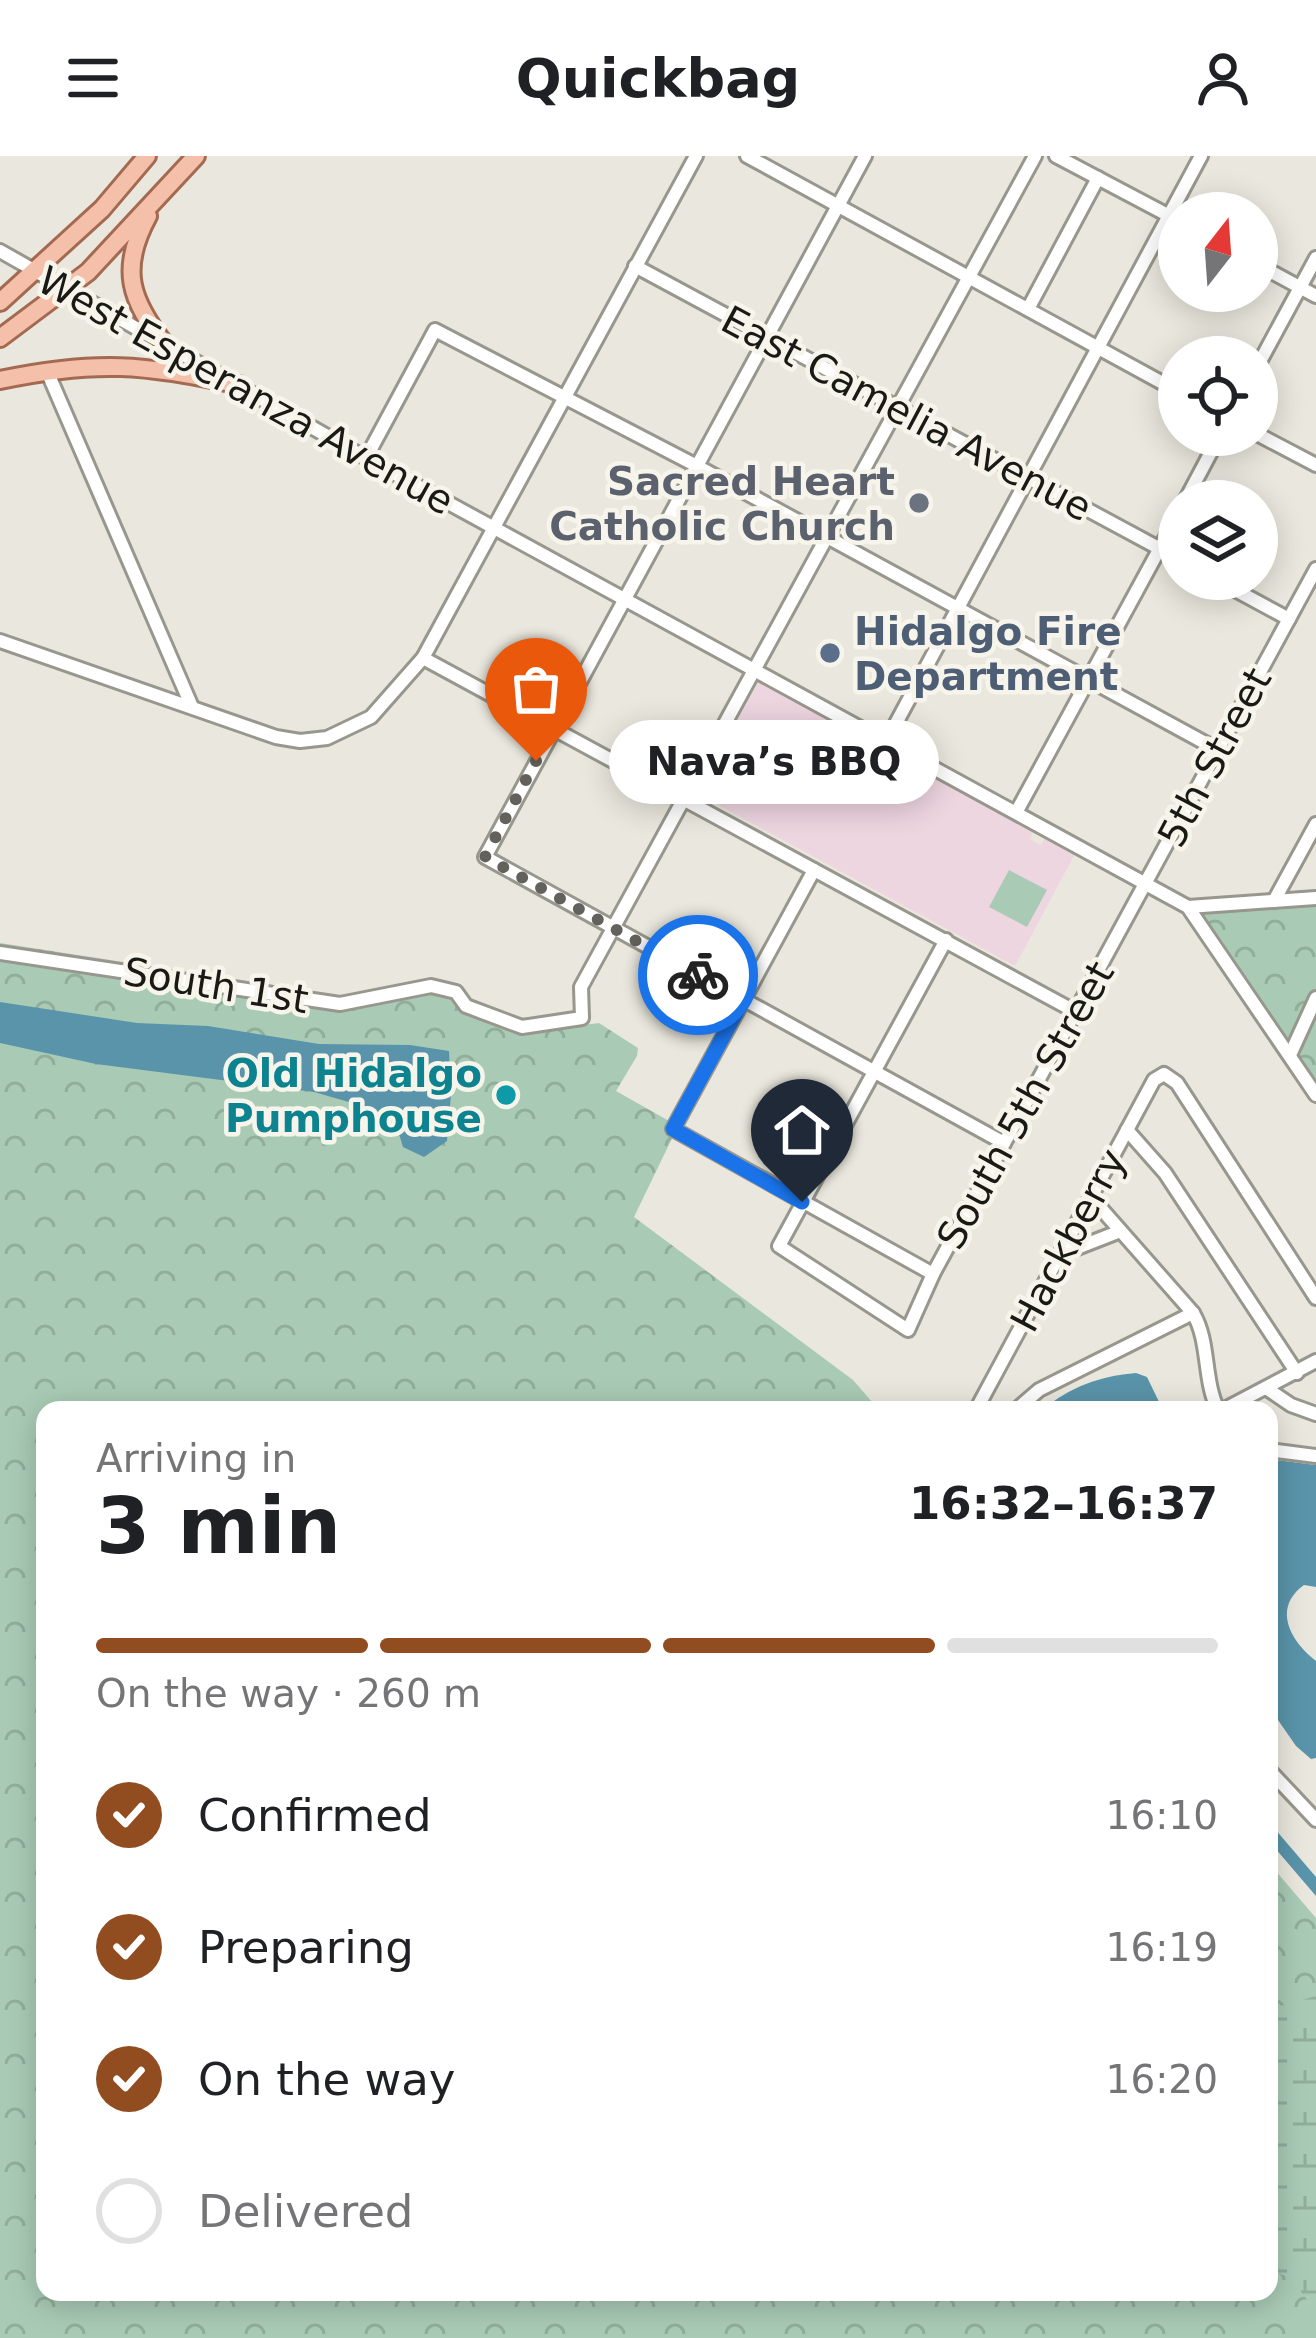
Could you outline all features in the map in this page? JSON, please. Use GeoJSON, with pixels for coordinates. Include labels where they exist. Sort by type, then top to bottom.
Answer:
{"type":"FeatureCollection","features":[{"type":"Feature","properties":{"kind":"main road"},"geometry":{"type":"LineString","coordinates":[[0,302],[102,209],[148,156]]}},
{"type":"Feature","properties":{"kind":"main road"},"geometry":{"type":"LineString","coordinates":[[0,338],[88,272],[196,156]]}},
{"type":"Feature","properties":{"kind":"main road"},"geometry":{"type":"LineString","coordinates":[[158,197],[132,250],[130,276],[136,301],[166,346]]}},
{"type":"Feature","properties":{"kind":"main road"},"geometry":{"type":"LineString","coordinates":[[0,380],[83,365],[157,367],[239,385]]}},
{"type":"Feature","properties":{"kind":"street"},"geometry":{"type":"LineString","coordinates":[[0,640],[276,737],[327,738],[371,717],[423,658],[696,156]]}},
{"type":"Feature","properties":{"kind":"street"},"geometry":{"type":"LineString","coordinates":[[747,156],[1158,380]]}},
{"type":"Feature","properties":{"kind":"street"},"geometry":{"type":"LineString","coordinates":[[865,156],[485,857],[1004,1143]]}},
{"type":"Feature","properties":{"kind":"street"},"geometry":{"type":"LineString","coordinates":[[613,928],[1035,156]]}},
{"type":"Feature","properties":{"kind":"street"},"geometry":{"type":"LineString","coordinates":[[1056,156],[1158,210]]}},
{"type":"Feature","properties":{"kind":"street"},"geometry":{"type":"LineString","coordinates":[[1185,192],[1201,156]]}},
{"type":"Feature","properties":{"kind":"street"},"geometry":{"type":"LineString","coordinates":[[1028,309],[1098,178]]}},
{"type":"Feature","properties":{"kind":"street"},"geometry":{"type":"LineString","coordinates":[[887,740],[1026,477],[1158,246]]}},
{"type":"Feature","properties":{"kind":"street","name":"West Esperanza Avenue"},"geometry":{"type":"LineString","coordinates":[[0,251],[366,458],[1188,908]]}},
{"type":"Feature","properties":{"kind":"street"},"geometry":{"type":"LineString","coordinates":[[1274,336],[1316,258]]}},
{"type":"Feature","properties":{"kind":"street","name":"East Camelia Avenue"},"geometry":{"type":"LineString","coordinates":[[635,266],[1158,548]]}},
{"type":"Feature","properties":{"kind":"street"},"geometry":{"type":"LineString","coordinates":[[1278,275],[1316,296]]}},
{"type":"Feature","properties":{"kind":"street"},"geometry":{"type":"LineString","coordinates":[[366,458],[435,330],[695,465],[1218,751]]}},
{"type":"Feature","properties":{"kind":"street"},"geometry":{"type":"LineString","coordinates":[[46,371],[192,707]]}},
{"type":"Feature","properties":{"kind":"street"},"geometry":{"type":"LineString","coordinates":[[1278,445],[1316,465]]}},
{"type":"Feature","properties":{"kind":"street"},"geometry":{"type":"LineString","coordinates":[[1017,811],[1158,553]]}},
{"type":"Feature","properties":{"kind":"street","name":"5th Street"},"geometry":{"type":"LineString","coordinates":[[1147,883],[1316,569]]}},
{"type":"Feature","properties":{"kind":"street"},"geometry":{"type":"LineString","coordinates":[[1253,600],[1288,619]]}},
{"type":"Feature","properties":{"kind":"street"},"geometry":{"type":"LineString","coordinates":[[423,658],[1076,1012]]}},
{"type":"Feature","properties":{"kind":"street"},"geometry":{"type":"LineString","coordinates":[[1274,901],[1316,824]]}},
{"type":"Feature","properties":{"kind":"street"},"geometry":{"type":"LineString","coordinates":[[814,870],[673,1129],[933,1274]]}},
{"type":"Feature","properties":{"kind":"street","name":"South 5th Street"},"geometry":{"type":"LineString","coordinates":[[802,1202],[779,1246],[908,1330],[933,1274],[1147,883]]}},
{"type":"Feature","properties":{"kind":"street"},"geometry":{"type":"LineString","coordinates":[[1188,908],[1316,898]]}},
{"type":"Feature","properties":{"kind":"street"},"geometry":{"type":"LineString","coordinates":[[1188,908],[1316,1095]]}},
{"type":"Feature","properties":{"kind":"street","name":"South 1st"},"geometry":{"type":"LineString","coordinates":[[0,953],[340,1004],[431,986],[456,992],[466,1006],[522,1027],[582,1018],[579,992],[613,928]]}},
{"type":"Feature","properties":{"kind":"street"},"geometry":{"type":"LineString","coordinates":[[802,1202],[946,940]]}},
{"type":"Feature","properties":{"kind":"street"},"geometry":{"type":"LineString","coordinates":[[1290,1054],[1316,998]]}},
{"type":"Feature","properties":{"kind":"street","name":"Hackberry"},"geometry":{"type":"LineString","coordinates":[[981,1401],[1154,1080],[1164,1074],[1177,1083],[1316,1298]]}},
{"type":"Feature","properties":{"kind":"street"},"geometry":{"type":"LineString","coordinates":[[1127,1130],[1165,1173],[1297,1372]]}},
{"type":"Feature","properties":{"kind":"street"},"geometry":{"type":"LineString","coordinates":[[1090,1196],[1193,1313],[1201,1327],[1206,1373],[1217,1401]]}},
{"type":"Feature","properties":{"kind":"street"},"geometry":{"type":"LineString","coordinates":[[1060,1255],[1118,1232]]}},
{"type":"Feature","properties":{"kind":"street"},"geometry":{"type":"LineString","coordinates":[[1027,1401],[1193,1313]]}},
{"type":"Feature","properties":{"kind":"street"},"geometry":{"type":"LineString","coordinates":[[1239,1401],[1316,1360]]}},
{"type":"Feature","properties":{"kind":"street"},"geometry":{"type":"LineString","coordinates":[[1266,1388],[1316,1414]]}},
{"type":"Feature","properties":{"kind":"street"},"geometry":{"type":"LineString","coordinates":[[1278,1451],[1316,1456]]}},
{"type":"Feature","properties":{"kind":"street"},"geometry":{"type":"LineString","coordinates":[[1278,1780],[1316,1820]]}},
{"type":"Feature","properties":{"kind":"shaded area"},"geometry":{"type":"Polygon","coordinates":[[[758,682],[1033,831],[1030,839],[1041,845],[1045,838],[1075,854],[1015,966],[698,794],[758,682]]]}},
{"type":"Feature","properties":{"kind":"green space"},"geometry":{"type":"Polygon","coordinates":[[[1009,870],[1047,890],[1027,927],[989,907],[1009,870]]]}},
{"type":"Feature","properties":{"kind":"green space"},"geometry":{"type":"Polygon","coordinates":[[[1316,903],[1316,1080],[1203,912],[1316,903]]]}},
{"type":"Feature","properties":{"kind":"green space"},"geometry":{"type":"Polygon","coordinates":[[[0,943],[350,997],[418,983],[463,992],[487,1017],[520,1033],[599,1023],[638,1048],[616,1091],[678,1126],[634,1217],[853,1380],[871,1401],[36,1401],[36,2301],[1278,2301],[1278,1874],[1316,1918],[1316,2338],[0,2338],[0,943]]]}},
{"type":"Feature","properties":{"kind":"green space"},"geometry":{"type":"Polygon","coordinates":[[[1316,1996],[1316,2312],[1291,2278],[1278,2273],[1278,2007],[1316,1996]]]}},
{"type":"Feature","properties":{"kind":"water"},"geometry":{"type":"Polygon","coordinates":[[[0,1002],[319,1044],[410,1045],[449,1051],[447,1141],[424,1157],[403,1147],[399,1134],[373,1109],[314,1092],[96,1064],[0,1043],[0,1002]]]}},
{"type":"Feature","properties":{"kind":"water"},"geometry":{"type":"Polygon","coordinates":[[[1136,1373],[1147,1377],[1159,1401],[1055,1401],[1086,1384],[1136,1373]]]}},
{"type":"Feature","properties":{"kind":"water"},"geometry":{"type":"Polygon","coordinates":[[[1278,1460],[1316,1465],[1316,1587],[1304,1585],[1294,1594],[1287,1614],[1292,1634],[1316,1661],[1316,1758],[1296,1746],[1278,1720],[1278,1460]]]}},
{"type":"Feature","properties":{"kind":"water"},"geometry":{"type":"Polygon","coordinates":[[[1278,1833],[1316,1877],[1316,1896],[1278,1852],[1278,1833]]]}},
{"type":"Feature","properties":{"kind":"way so far"},"geometry":{"type":"LineString","coordinates":[[536,761],[485,857],[698,975]]}},
{"type":"Feature","properties":{"kind":"place","name":"Sacred Heart Catholic Church"},"geometry":{"type":"Point","coordinates":[919,503]}},
{"type":"Feature","properties":{"kind":"place","name":"Hidalgo Fire Department"},"geometry":{"type":"Point","coordinates":[830,653]}},
{"type":"Feature","properties":{"kind":"place","name":"Nava’s BBQ"},"geometry":{"type":"Point","coordinates":[536,761]}},
{"type":"Feature","properties":{"kind":"place","name":"Old Hidalgo Pumphouse"},"geometry":{"type":"Point","coordinates":[506,1095]}},
{"type":"Feature","properties":{"kind":"route"},"geometry":{"type":"LineString","coordinates":[[698,975],[743,1000],[673,1129],[802,1202]]}}]}
